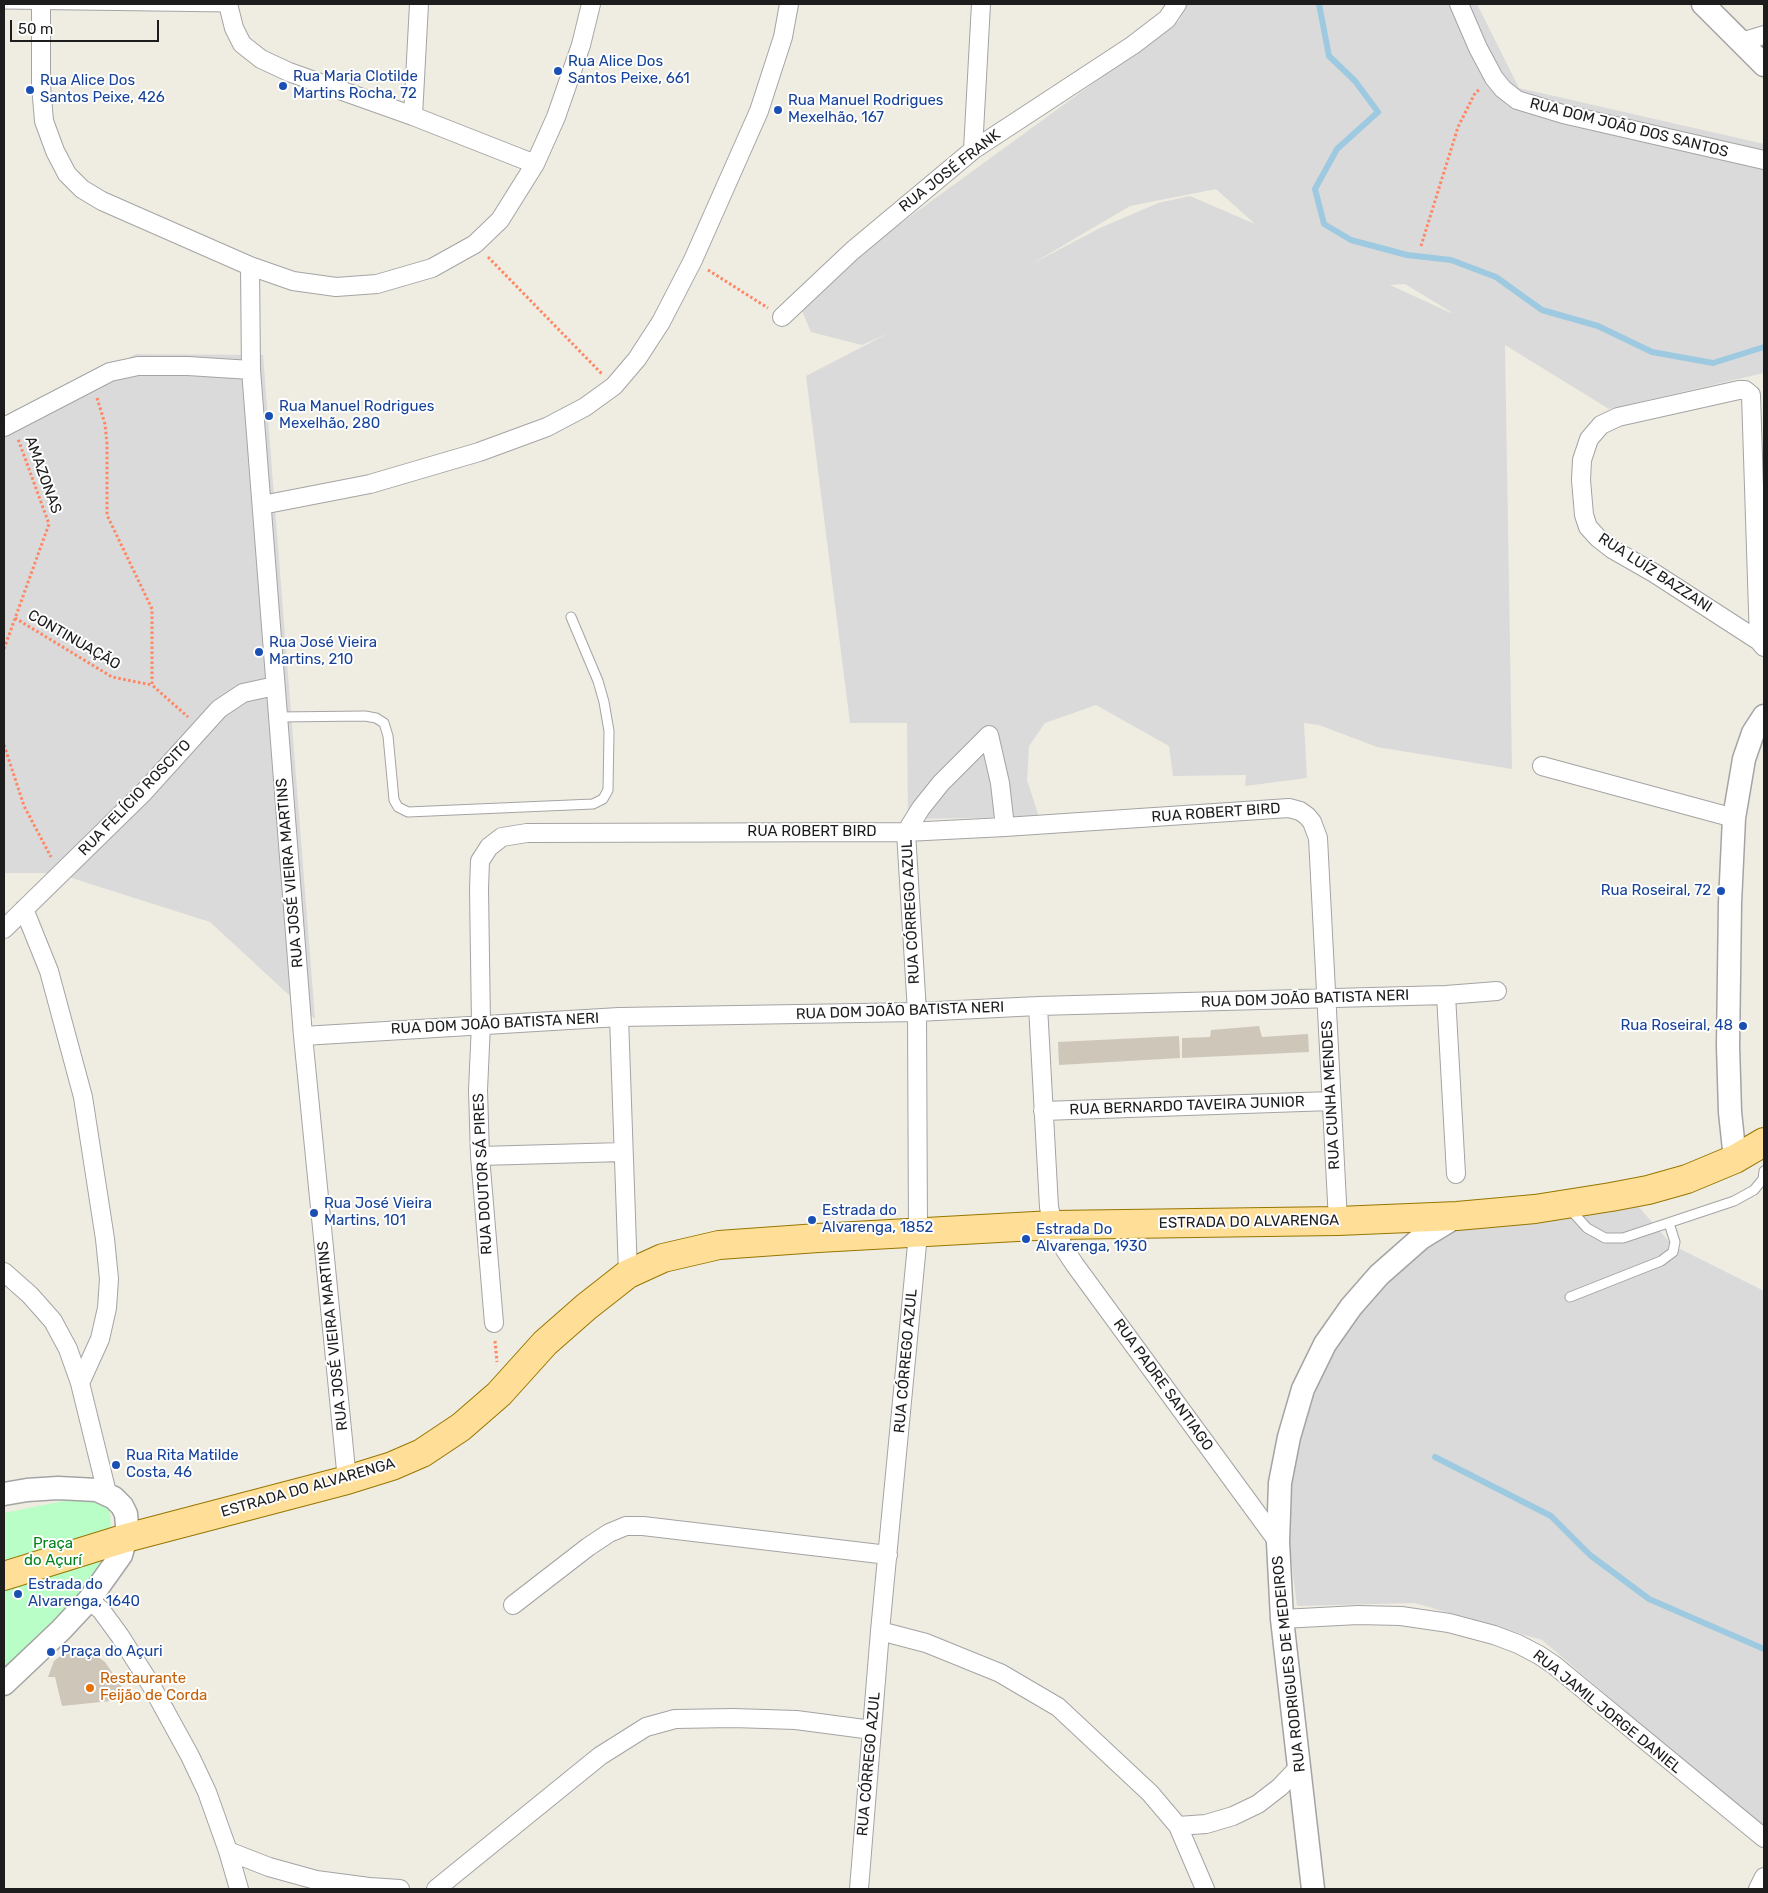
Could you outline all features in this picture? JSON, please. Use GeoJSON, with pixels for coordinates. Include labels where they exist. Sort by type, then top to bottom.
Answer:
{"type":"FeatureCollection","features":[{"type":"Feature","properties":{"kind":"main road","name":"ESTRADA DO ALVARENGA"},"geometry":{"type":"LineString","coordinates":[[4,1576],[126,1538],[348,1480],[392,1466],[422,1453],[461,1427],[499,1394],[545,1343],[586,1307],[628,1274],[664,1258],[719,1245],[1053,1225],[1406,1218],[1457,1216],[1535,1209],[1648,1190],[1687,1179],[1735,1159],[1764,1142]]}},
{"type":"Feature","properties":{"kind":"street"},"geometry":{"type":"LineString","coordinates":[[413,116],[419,4]]}},
{"type":"Feature","properties":{"kind":"street"},"geometry":{"type":"LineString","coordinates":[[41,5],[40,86],[44,122],[55,151],[67,174],[82,188],[102,201],[250,266],[293,281],[336,286],[377,284],[432,268],[475,244],[500,220],[535,164],[558,110],[581,45],[591,4]]}},
{"type":"Feature","properties":{"kind":"street"},"geometry":{"type":"LineString","coordinates":[[973,150],[981,4]]}},
{"type":"Feature","properties":{"kind":"street","name":"RUA JOSÉ FRANK"},"geometry":{"type":"LineString","coordinates":[[782,317],[865,240],[973,150],[1133,44],[1167,18],[1177,4]]}},
{"type":"Feature","properties":{"kind":"street"},"geometry":{"type":"LineString","coordinates":[[1703,4],[1764,65]]}},
{"type":"Feature","properties":{"kind":"street"},"geometry":{"type":"LineString","coordinates":[[228,5],[234,28],[242,44],[261,59],[297,75],[413,116],[535,164]]}},
{"type":"Feature","properties":{"kind":"street","name":"RUA DOM JOÃO DOS SANTOS"},"geometry":{"type":"LineString","coordinates":[[1455,5],[1492,76],[1503,89],[1517,100],[1563,114],[1764,160]]}},
{"type":"Feature","properties":{"kind":"street"},"geometry":{"type":"LineString","coordinates":[[262,505],[370,484],[479,452],[547,427],[586,407],[614,386],[637,359],[660,322],[692,260],[759,110],[783,37],[786,6]]}},
{"type":"Feature","properties":{"kind":"street"},"geometry":{"type":"LineString","coordinates":[[1740,42],[1764,35]]}},
{"type":"Feature","properties":{"kind":"street","name":"RUA JOSÉ VIEIRA MARTINS"},"geometry":{"type":"LineString","coordinates":[[250,266],[251,370],[275,686],[304,1036],[348,1480]]}},
{"type":"Feature","properties":{"kind":"street"},"geometry":{"type":"LineString","coordinates":[[8,424],[110,372],[138,366],[188,366],[251,370]]}},
{"type":"Feature","properties":{"kind":"street","name":"RUA LUÍZ BAZZANI"},"geometry":{"type":"LineString","coordinates":[[1739,390],[1748,391],[1752,399],[1753,464],[1762,644],[1654,573],[1612,549],[1588,527],[1584,515],[1581,480],[1582,460],[1589,439],[1601,425],[1618,417],[1674,403],[1739,390]]}},
{"type":"Feature","properties":{"kind":"street","name":"RUA FELÍCIO ROSCITO"},"geometry":{"type":"LineString","coordinates":[[4,929],[144,792],[219,709],[243,693],[275,686]]}},
{"type":"Feature","properties":{"kind":"street"},"geometry":{"type":"LineString","coordinates":[[1735,1159],[1730,1112],[1728,1046],[1730,904],[1734,818],[1744,759],[1753,733],[1764,716]]}},
{"type":"Feature","properties":{"kind":"street"},"geometry":{"type":"LineString","coordinates":[[906,832],[921,808],[941,783],[989,735],[1000,783],[1005,827]]}},
{"type":"Feature","properties":{"kind":"street"},"geometry":{"type":"LineString","coordinates":[[1542,766],[1734,818]]}},
{"type":"Feature","properties":{"kind":"street","name":"RUA ROBERT BIRD"},"geometry":{"type":"LineString","coordinates":[[481,1024],[480,861],[489,847],[502,837],[527,833],[906,832],[1289,808],[1300,811],[1312,822]]}},
{"type":"Feature","properties":{"kind":"street","name":"RUA CUNHA MENDES"},"geometry":{"type":"LineString","coordinates":[[1312,822],[1318,838],[1338,1220]]}},
{"type":"Feature","properties":{"kind":"street","name":"RUA CÓRREGO AZUL"},"geometry":{"type":"LineString","coordinates":[[859,1889],[880,1631],[918,1234],[917,1012],[906,832]]}},
{"type":"Feature","properties":{"kind":"street"},"geometry":{"type":"LineString","coordinates":[[24,909],[49,971],[83,1097],[105,1239],[109,1278],[108,1308],[100,1339],[80,1383]]}},
{"type":"Feature","properties":{"kind":"street","name":"RUA DOM JOÃO BATISTA NERI"},"geometry":{"type":"LineString","coordinates":[[304,1036],[619,1017],[917,1012],[1038,1006],[1446,995],[1497,991]]}},
{"type":"Feature","properties":{"kind":"street"},"geometry":{"type":"LineString","coordinates":[[1446,995],[1456,1174]]}},
{"type":"Feature","properties":{"kind":"street","name":"RUA PADRE SANTIAGO"},"geometry":{"type":"LineString","coordinates":[[1038,1006],[1049,1207],[1053,1225],[1065,1250],[1075,1265],[1278,1542]]}},
{"type":"Feature","properties":{"kind":"street"},"geometry":{"type":"LineString","coordinates":[[619,1017],[628,1274]]}},
{"type":"Feature","properties":{"kind":"street","name":"RUA DOUTOR SÁ PIRES"},"geometry":{"type":"LineString","coordinates":[[481,1024],[478,1090],[480,1156],[494,1323]]}},
{"type":"Feature","properties":{"kind":"street","name":"RUA BERNARDO TAVEIRA JUNIOR"},"geometry":{"type":"LineString","coordinates":[[1043,1111],[1331,1101]]}},
{"type":"Feature","properties":{"kind":"street"},"geometry":{"type":"LineString","coordinates":[[480,1156],[623,1152]]}},
{"type":"Feature","properties":{"kind":"street","name":"RUA RODRIGUES DE MEDEIROS"},"geometry":{"type":"LineString","coordinates":[[1313,1889],[1282,1619],[1278,1542],[1280,1483],[1289,1437],[1303,1389],[1325,1344],[1351,1308],[1379,1275],[1421,1238],[1457,1216]]}},
{"type":"Feature","properties":{"kind":"street","name":"RUA RODRIGUES DE MEDEIROS"},"geometry":{"type":"LineString","coordinates":[[1395,1262],[1407,1236],[1406,1218]]}},
{"type":"Feature","properties":{"kind":"street"},"geometry":{"type":"LineString","coordinates":[[4,1272],[30,1295],[53,1320],[68,1349],[80,1383],[107,1493]]}},
{"type":"Feature","properties":{"kind":"street"},"geometry":{"type":"LineString","coordinates":[[4,1494],[27,1490],[90,1488],[107,1493],[122,1506],[126,1514],[126,1538],[121,1555],[90,1600],[4,1684]]}},
{"type":"Feature","properties":{"kind":"street"},"geometry":{"type":"LineString","coordinates":[[513,1605],[588,1547],[608,1534],[626,1526],[643,1526],[888,1555]]}},
{"type":"Feature","properties":{"kind":"street"},"geometry":{"type":"LineString","coordinates":[[90,1600],[101,1610],[120,1636],[156,1693],[190,1756],[207,1792],[228,1851],[238,1889]]}},
{"type":"Feature","properties":{"kind":"street","name":"RUA JAMIL JORGE DANIEL"},"geometry":{"type":"LineString","coordinates":[[1282,1619],[1358,1615],[1401,1616],[1448,1624],[1494,1635],[1518,1644],[1540,1655],[1554,1665],[1764,1838]]}},
{"type":"Feature","properties":{"kind":"street"},"geometry":{"type":"LineString","coordinates":[[880,1631],[926,1643],[1000,1673],[1058,1707],[1150,1793],[1178,1826],[1206,1889]]}},
{"type":"Feature","properties":{"kind":"street"},"geometry":{"type":"LineString","coordinates":[[436,1889],[600,1756],[646,1727],[675,1719],[732,1718],[796,1720],[872,1730]]}},
{"type":"Feature","properties":{"kind":"street"},"geometry":{"type":"LineString","coordinates":[[1178,1826],[1206,1824],[1233,1816],[1258,1804],[1280,1787],[1299,1767]]}},
{"type":"Feature","properties":{"kind":"street"},"geometry":{"type":"LineString","coordinates":[[228,1851],[269,1867],[316,1880],[400,1889]]}},
{"type":"Feature","properties":{"kind":"street"},"geometry":{"type":"LineString","coordinates":[[1758,1889],[1764,1877]]}},
{"type":"Feature","properties":{"kind":"lane"},"geometry":{"type":"LineString","coordinates":[[4,4],[228,5]]}},
{"type":"Feature","properties":{"kind":"lane"},"geometry":{"type":"LineString","coordinates":[[278,717],[365,716],[376,718],[384,723],[388,736],[394,800],[398,807],[408,812],[593,804],[603,798],[608,790],[609,731],[598,681],[571,617]]}},
{"type":"Feature","properties":{"kind":"lane"},"geometry":{"type":"LineString","coordinates":[[1565,1204],[1587,1228],[1605,1238],[1623,1238],[1734,1201],[1754,1190],[1763,1179],[1764,1171]]}},
{"type":"Feature","properties":{"kind":"lane"},"geometry":{"type":"LineString","coordinates":[[1570,1297],[1661,1261],[1673,1252],[1675,1242],[1669,1222]]}},
{"type":"Feature","properties":{"kind":"path"},"geometry":{"type":"LineString","coordinates":[[1420,246],[1458,127],[1475,93],[1492,76]]}},
{"type":"Feature","properties":{"kind":"path"},"geometry":{"type":"LineString","coordinates":[[475,244],[614,386]]}},
{"type":"Feature","properties":{"kind":"path"},"geometry":{"type":"LineString","coordinates":[[692,260],[782,317]]}},
{"type":"Feature","properties":{"kind":"path"},"geometry":{"type":"LineString","coordinates":[[93,380],[105,424],[107,444],[107,515],[152,610],[152,685],[201,728]]}},
{"type":"Feature","properties":{"kind":"path","name":"AMAZONAS"},"geometry":{"type":"LineString","coordinates":[[4,649],[49,524],[8,424]]}},
{"type":"Feature","properties":{"kind":"path","name":"CONTINUAÇÃO"},"geometry":{"type":"LineString","coordinates":[[14,618],[112,677],[152,685]]}},
{"type":"Feature","properties":{"kind":"path"},"geometry":{"type":"LineString","coordinates":[[4,745],[24,806],[60,874]]}},
{"type":"Feature","properties":{"kind":"shaded area"},"geometry":{"type":"Polygon","coordinates":[[[1183,4],[1477,4],[1519,88],[1764,144],[1764,373],[1609,409],[1505,345],[1512,769],[1377,747],[1319,725],[1304,723],[1307,778],[1245,786],[1246,775],[1173,776],[1169,746],[1096,705],[1045,723],[1029,746],[1027,780],[1039,817],[908,819],[907,723],[850,723],[806,376],[889,333],[862,345],[811,332],[802,311],[856,256],[1180,20],[1183,4]],[[1216,189],[1130,206],[1030,265],[1100,228],[1158,203],[1190,196],[1255,224],[1216,189]],[[1405,284],[1390,285],[1451,313],[1451,312],[1405,284]]]}},
{"type":"Feature","properties":{"kind":"shaded area"},"geometry":{"type":"Polygon","coordinates":[[[136,354],[263,355],[315,1019],[210,922],[56,873],[4,873],[4,424],[136,354]]]}},
{"type":"Feature","properties":{"kind":"shaded area"},"geometry":{"type":"Polygon","coordinates":[[[1616,1181],[1672,1245],[1764,1291],[1764,1827],[1759,1825],[1542,1640],[1415,1603],[1297,1606],[1285,1511],[1308,1395],[1353,1309],[1448,1225],[1483,1203],[1616,1181]]]}},
{"type":"Feature","properties":{"kind":"green space","name":"Praça do Açurí"},"geometry":{"type":"Polygon","coordinates":[[[78,1498],[99,1499],[110,1512],[111,1532],[90,1589],[60,1614],[4,1671],[4,1513],[78,1498]]]}},
{"type":"Feature","properties":{"kind":"building"},"geometry":{"type":"Polygon","coordinates":[[[1259,1026],[1262,1037],[1308,1034],[1309,1052],[1182,1058],[1182,1038],[1210,1037],[1211,1030],[1259,1026]]]}},
{"type":"Feature","properties":{"kind":"building"},"geometry":{"type":"Polygon","coordinates":[[[1179,1036],[1180,1058],[1059,1065],[1058,1042],[1179,1036]]]}},
{"type":"Feature","properties":{"kind":"building","name":"Restaurante Feijão de Corda"},"geometry":{"type":"Polygon","coordinates":[[[68,1650],[94,1654],[105,1662],[130,1699],[62,1706],[55,1677],[48,1677],[54,1661],[68,1650]]]}},
{"type":"Feature","properties":{"kind":"waterway"},"geometry":{"type":"LineString","coordinates":[[1319,4],[1329,56],[1355,81],[1378,112],[1337,149],[1315,189],[1324,224],[1351,240],[1407,255],[1451,260],[1496,277],[1542,310],[1598,326],[1652,352],[1713,363],[1764,347]]}},
{"type":"Feature","properties":{"kind":"waterway"},"geometry":{"type":"LineString","coordinates":[[1435,1457],[1551,1516],[1590,1555],[1649,1599],[1764,1649]]}},
{"type":"Feature","properties":{"kind":"place","name":"Rua Alice Dos Santos Peixe, 661"},"geometry":{"type":"Point","coordinates":[558,71]}},
{"type":"Feature","properties":{"kind":"place","name":"Rua Maria Clotilde Martins Rocha, 72"},"geometry":{"type":"Point","coordinates":[283,86]}},
{"type":"Feature","properties":{"kind":"place","name":"Rua Alice Dos Santos Peixe, 426"},"geometry":{"type":"Point","coordinates":[30,90]}},
{"type":"Feature","properties":{"kind":"place","name":"Rua Manuel Rodrigues Mexelhão, 167"},"geometry":{"type":"Point","coordinates":[778,110]}},
{"type":"Feature","properties":{"kind":"place","name":"Rua Manuel Rodrigues Mexelhão, 280"},"geometry":{"type":"Point","coordinates":[269,416]}},
{"type":"Feature","properties":{"kind":"place","name":"Rua José Vieira Martins, 210"},"geometry":{"type":"Point","coordinates":[259,652]}},
{"type":"Feature","properties":{"kind":"place","name":"Rua Roseiral, 72"},"geometry":{"type":"Point","coordinates":[1721,891]}},
{"type":"Feature","properties":{"kind":"place","name":"Rua Roseiral, 48"},"geometry":{"type":"Point","coordinates":[1743,1026]}},
{"type":"Feature","properties":{"kind":"place","name":"Rua José Vieira Martins, 101"},"geometry":{"type":"Point","coordinates":[314,1213]}},
{"type":"Feature","properties":{"kind":"place","name":"Estrada do Alvarenga, 1852"},"geometry":{"type":"Point","coordinates":[812,1220]}},
{"type":"Feature","properties":{"kind":"place","name":"Estrada Do Alvarenga, 1930"},"geometry":{"type":"Point","coordinates":[1026,1239]}},
{"type":"Feature","properties":{"kind":"place","name":"Rua Rita Matilde Costa, 46"},"geometry":{"type":"Point","coordinates":[116,1465]}},
{"type":"Feature","properties":{"kind":"place","name":"Estrada do Alvarenga, 1640"},"geometry":{"type":"Point","coordinates":[18,1594]}},
{"type":"Feature","properties":{"kind":"place","name":"Praça do Açuri"},"geometry":{"type":"Point","coordinates":[51,1652]}},
{"type":"Feature","properties":{"kind":"place","name":"Restaurante Feijão de Corda"},"geometry":{"type":"Point","coordinates":[90,1688]}}]}
